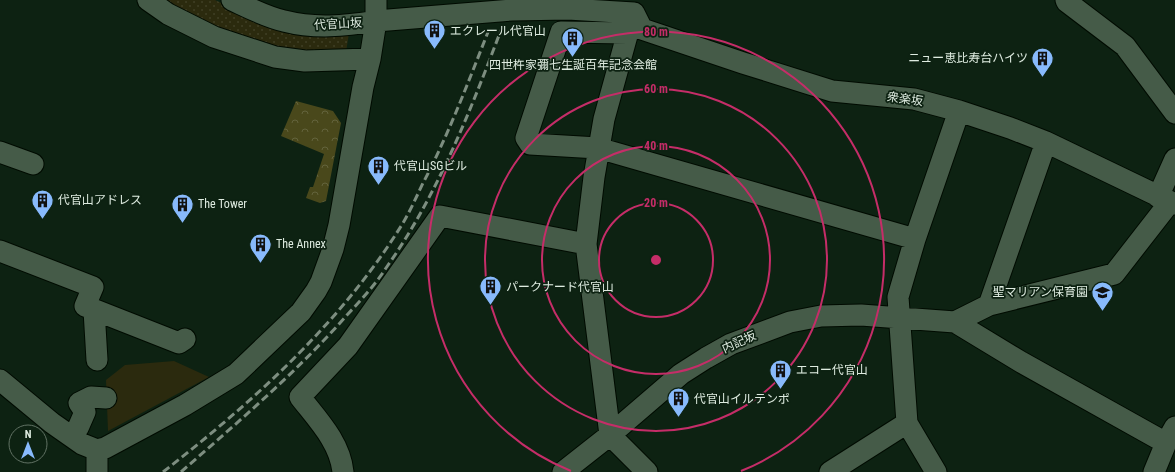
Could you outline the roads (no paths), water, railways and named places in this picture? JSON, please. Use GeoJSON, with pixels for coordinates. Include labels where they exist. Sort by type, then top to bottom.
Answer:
{"type":"FeatureCollection","features":[{"type":"Feature","properties":{"kind":"street"},"geometry":{"type":"LineString","coordinates":[[148,0],[168,14],[214,37],[275,57],[305,61],[370,59]]}},
{"type":"Feature","properties":{"kind":"street","name":"代官山坂"},"geometry":{"type":"LineString","coordinates":[[232,0],[262,14],[283,21],[304,26],[325,27],[355,25],[376,21],[512,10],[635,6]]}},
{"type":"Feature","properties":{"kind":"street"},"geometry":{"type":"LineString","coordinates":[[0,380],[52,423],[82,444],[97,450],[105,448],[185,405],[236,374],[306,306],[321,282],[333,249],[339,225],[363,87],[370,59],[376,21],[376,0]]}},
{"type":"Feature","properties":{"kind":"street"},"geometry":{"type":"LineString","coordinates":[[1066,0],[1125,46],[1175,113]]}},
{"type":"Feature","properties":{"kind":"street"},"geometry":{"type":"LineString","coordinates":[[635,6],[604,119],[598,148],[586,244],[610,435],[647,472]]}},
{"type":"Feature","properties":{"kind":"street","name":"衆楽坂"},"geometry":{"type":"LineString","coordinates":[[635,6],[642,29],[832,91],[914,99],[958,111],[1010,128],[1046,142],[1168,201]]}},
{"type":"Feature","properties":{"kind":"street"},"geometry":{"type":"LineString","coordinates":[[628,33],[561,32],[526,138],[530,144],[598,148],[915,240]]}},
{"type":"Feature","properties":{"kind":"street"},"geometry":{"type":"LineString","coordinates":[[936,472],[907,423],[898,297],[915,240],[958,111]]}},
{"type":"Feature","properties":{"kind":"street"},"geometry":{"type":"LineString","coordinates":[[989,305],[1046,142]]}},
{"type":"Feature","properties":{"kind":"street"},"geometry":{"type":"LineString","coordinates":[[0,152],[33,164]]}},
{"type":"Feature","properties":{"kind":"street"},"geometry":{"type":"LineString","coordinates":[[955,322],[989,305],[1114,274],[1168,201],[1175,159]]}},
{"type":"Feature","properties":{"kind":"street"},"geometry":{"type":"LineString","coordinates":[[343,472],[336,447],[327,432],[300,397],[348,346],[440,216],[586,244]]}},
{"type":"Feature","properties":{"kind":"street"},"geometry":{"type":"LineString","coordinates":[[0,251],[93,287],[85,306],[179,343],[185,339]]}},
{"type":"Feature","properties":{"kind":"street"},"geometry":{"type":"LineString","coordinates":[[94,310],[97,360]]}},
{"type":"Feature","properties":{"kind":"street","name":"内記坂"},"geometry":{"type":"LineString","coordinates":[[563,472],[610,435],[681,374],[731,344],[758,333],[790,322],[821,316],[861,315],[955,322]]}},
{"type":"Feature","properties":{"kind":"street"},"geometry":{"type":"LineString","coordinates":[[955,322],[1028,366],[1171,435],[1154,472]]}},
{"type":"Feature","properties":{"kind":"street"},"geometry":{"type":"LineString","coordinates":[[78,428],[85,412],[79,403],[91,396],[106,398]]}},
{"type":"Feature","properties":{"kind":"street"},"geometry":{"type":"LineString","coordinates":[[830,472],[907,423]]}},
{"type":"Feature","properties":{"kind":"street"},"geometry":{"type":"LineString","coordinates":[[97,450],[97,472]]}},
{"type":"Feature","properties":{"kind":"railway"},"geometry":{"type":"LineString","coordinates":[[163,472],[230,417],[294,358],[353,294],[379,259],[406,218],[432,166],[458,107],[490,27]]}},
{"type":"Feature","properties":{"kind":"railway"},"geometry":{"type":"LineString","coordinates":[[181,472],[288,377],[363,298],[382,274],[421,212],[437,183],[477,92],[501,30]]}},
{"type":"Feature","properties":{"kind":"place","name":"エクレール代官山"},"geometry":{"type":"Point","coordinates":[435,50]}},
{"type":"Feature","properties":{"kind":"place","name":"四世杵家彌七生誕百年記念会館"},"geometry":{"type":"Point","coordinates":[573,58]}},
{"type":"Feature","properties":{"kind":"place","name":"ニュー恵比寿台ハイツ"},"geometry":{"type":"Point","coordinates":[1043,78]}},
{"type":"Feature","properties":{"kind":"place","name":"代官山SGビル"},"geometry":{"type":"Point","coordinates":[379,186]}},
{"type":"Feature","properties":{"kind":"place","name":"代官山アドレス"},"geometry":{"type":"Point","coordinates":[43,220]}},
{"type":"Feature","properties":{"kind":"place","name":"The Tower"},"geometry":{"type":"Point","coordinates":[182,224]}},
{"type":"Feature","properties":{"kind":"place","name":"The Annex"},"geometry":{"type":"Point","coordinates":[261,264]}},
{"type":"Feature","properties":{"kind":"place","name":"パークナード代官山"},"geometry":{"type":"Point","coordinates":[490,306]}},
{"type":"Feature","properties":{"kind":"place","name":"聖マリアン保育園"},"geometry":{"type":"Point","coordinates":[1103,312]}},
{"type":"Feature","properties":{"kind":"place","name":"エコー代官山"},"geometry":{"type":"Point","coordinates":[780,390]}},
{"type":"Feature","properties":{"kind":"place","name":"代官山イルテンポ"},"geometry":{"type":"Point","coordinates":[678,418]}}]}
